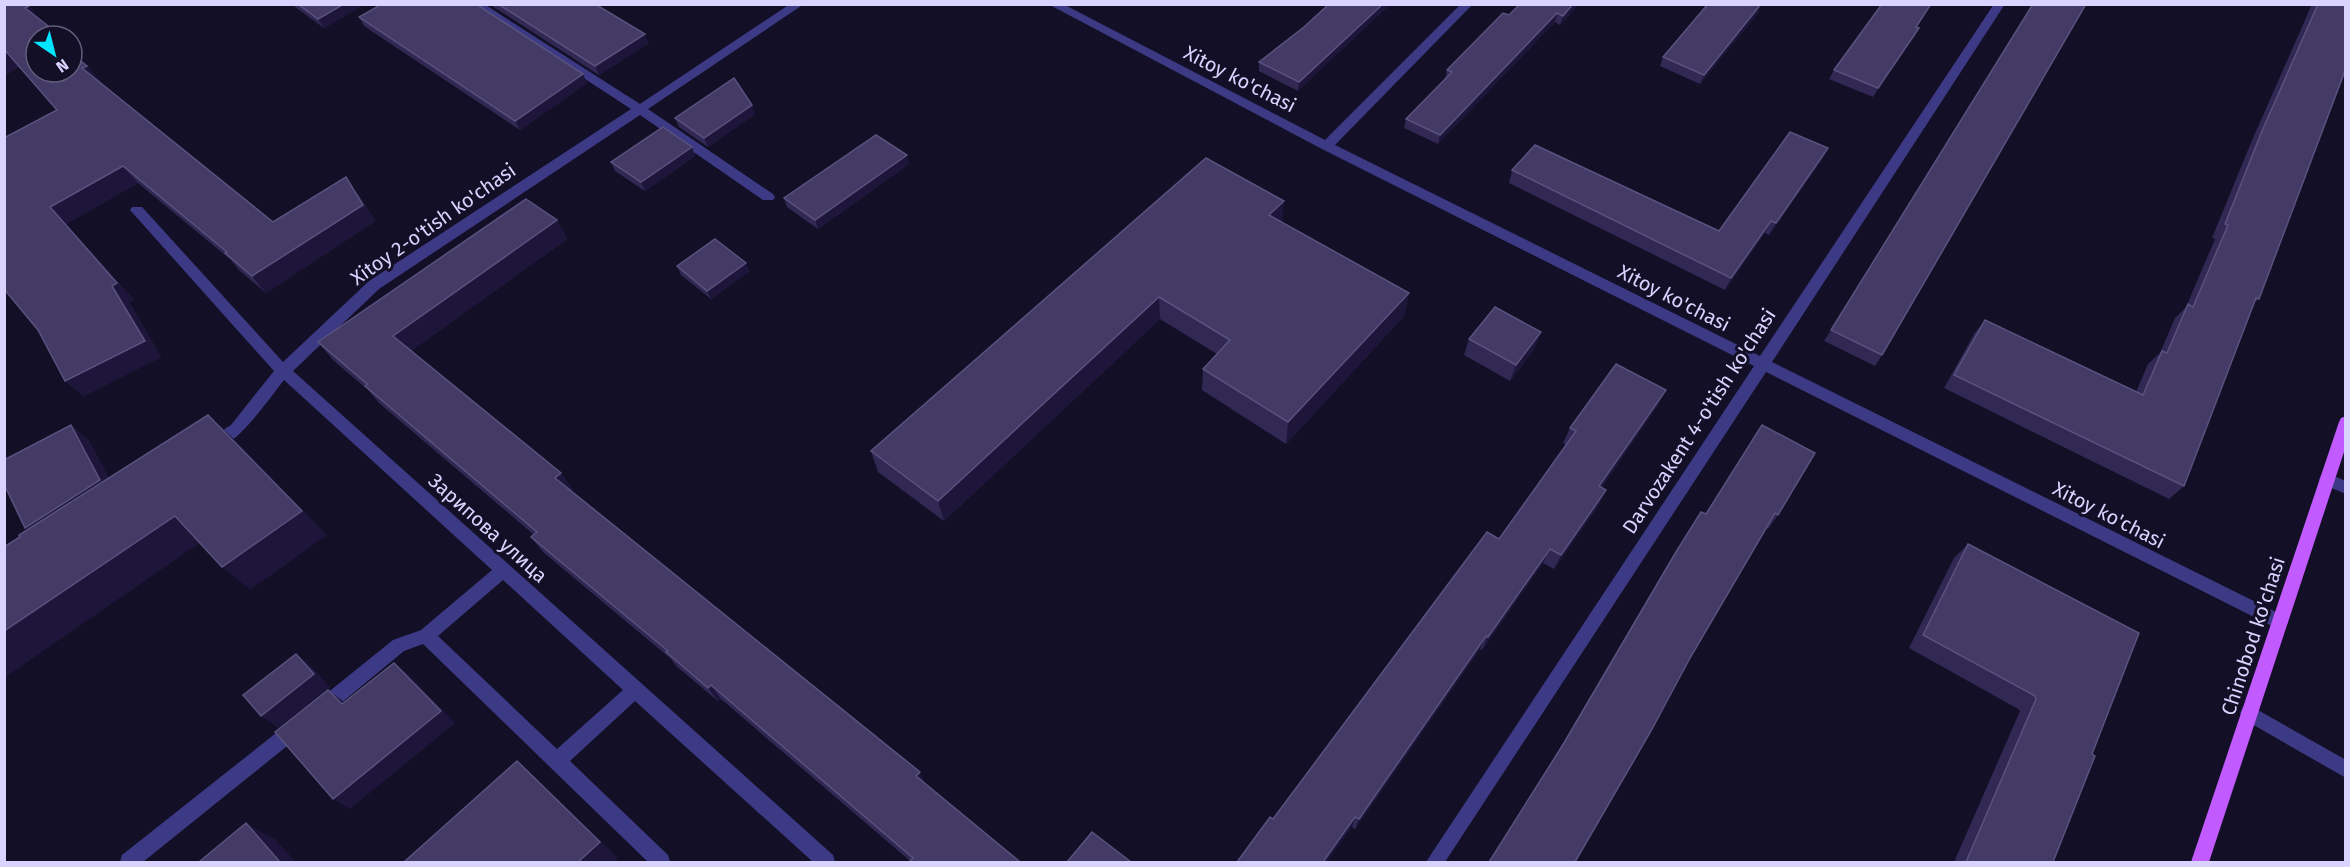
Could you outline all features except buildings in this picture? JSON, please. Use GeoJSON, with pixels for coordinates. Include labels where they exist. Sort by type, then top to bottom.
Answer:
{"type":"FeatureCollection","features":[{"type":"Feature","properties":{"kind":"main road","name":"Chinobod ko'chasi"},"geometry":{"type":"LineString","coordinates":[[2200,862],[2346,422]]}},
{"type":"Feature","properties":{"kind":"street"},"geometry":{"type":"LineString","coordinates":[[475,4],[639,109],[768,197]]}},
{"type":"Feature","properties":{"kind":"street","name":"Xitoy 2-o'tish ko'chasi"},"geometry":{"type":"LineString","coordinates":[[197,454],[236,429],[283,371],[374,285],[799,4]]}},
{"type":"Feature","properties":{"kind":"street","name":"Xitoy ko'chasi"},"geometry":{"type":"LineString","coordinates":[[1053,4],[1326,146],[2280,622]]}},
{"type":"Feature","properties":{"kind":"street"},"geometry":{"type":"LineString","coordinates":[[1326,146],[1468,4]]}},
{"type":"Feature","properties":{"kind":"street","name":"Darvozakent 4-o'tish ko'chasi"},"geometry":{"type":"LineString","coordinates":[[1435,862],[2000,4]]}},
{"type":"Feature","properties":{"kind":"street","name":"Зарипова улица"},"geometry":{"type":"LineString","coordinates":[[137,210],[283,371],[826,862]]}},
{"type":"Feature","properties":{"kind":"street"},"geometry":{"type":"LineString","coordinates":[[2327,479],[2346,488]]}},
{"type":"Feature","properties":{"kind":"street"},"geometry":{"type":"LineString","coordinates":[[129,862],[399,645],[426,636],[503,570]]}},
{"type":"Feature","properties":{"kind":"street"},"geometry":{"type":"LineString","coordinates":[[426,636],[661,862]]}},
{"type":"Feature","properties":{"kind":"street"},"geometry":{"type":"LineString","coordinates":[[557,761],[635,690]]}},
{"type":"Feature","properties":{"kind":"street"},"geometry":{"type":"LineString","coordinates":[[2249,713],[2346,770]]}}]}
